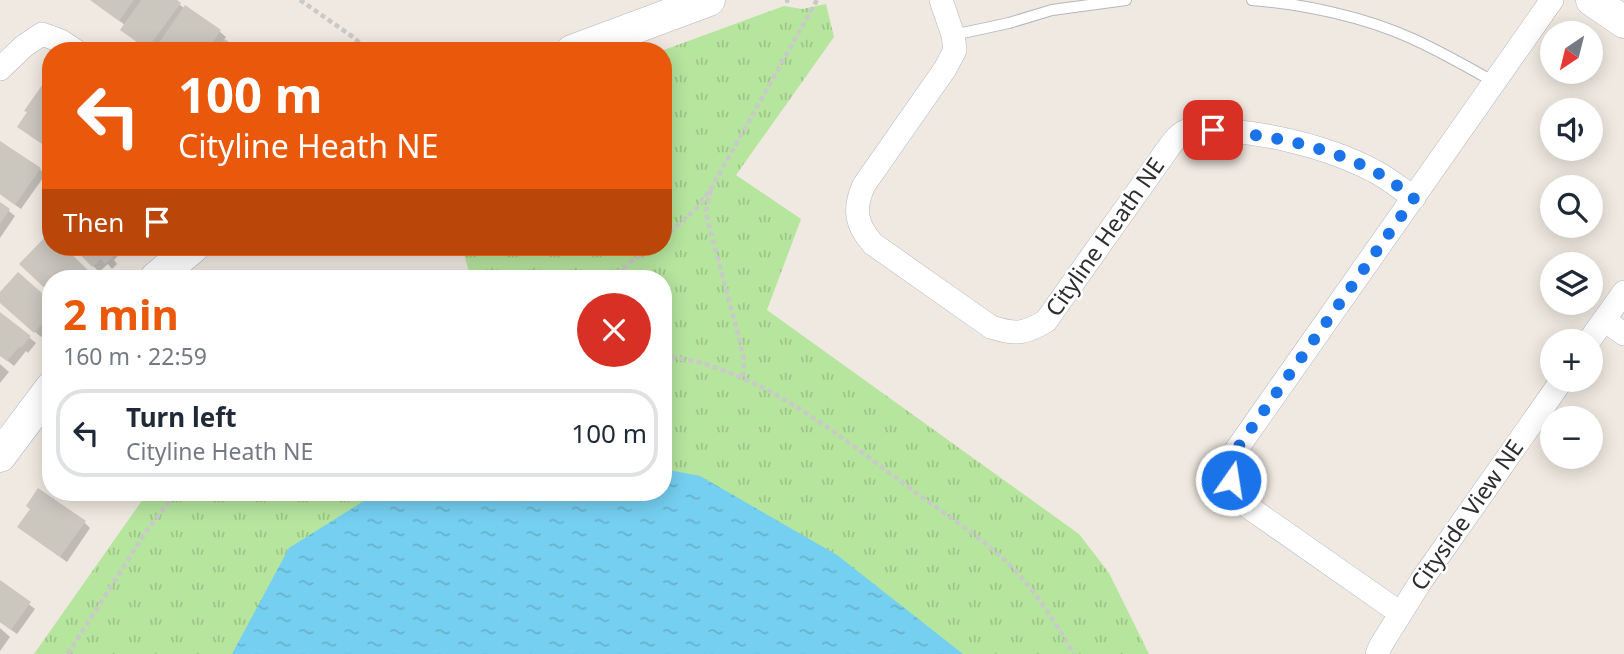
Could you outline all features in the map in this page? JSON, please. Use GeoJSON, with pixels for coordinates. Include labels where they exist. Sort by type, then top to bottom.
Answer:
{"type":"FeatureCollection","features":[{"type":"Feature","properties":{"kind":"street"},"geometry":{"type":"LineString","coordinates":[[596,42],[709,0]]}},
{"type":"Feature","properties":{"kind":"street"},"geometry":{"type":"LineString","coordinates":[[941,0],[953,35]]}},
{"type":"Feature","properties":{"kind":"street"},"geometry":{"type":"LineString","coordinates":[[1400,613],[1247,506],[1231,480],[1230,468],[1234,453],[1552,0]]}},
{"type":"Feature","properties":{"kind":"street"},"geometry":{"type":"LineString","coordinates":[[1592,0],[1624,22]]}},
{"type":"Feature","properties":{"kind":"street"},"geometry":{"type":"LineString","coordinates":[[0,69],[24,46],[42,34],[62,42]]}},
{"type":"Feature","properties":{"kind":"street","name":"Cityline Heath NE"},"geometry":{"type":"LineString","coordinates":[[953,35],[955,50],[951,58],[864,185],[859,195],[857,211],[862,232],[873,244],[991,327],[1019,333],[1046,321],[1167,150],[1176,138],[1187,131],[1213,130],[1284,139],[1330,153],[1374,171],[1414,198]]}},
{"type":"Feature","properties":{"kind":"street"},"geometry":{"type":"LineString","coordinates":[[166,270],[182,256]]}},
{"type":"Feature","properties":{"kind":"street"},"geometry":{"type":"LineString","coordinates":[[1598,329],[1624,292]]}},
{"type":"Feature","properties":{"kind":"street"},"geometry":{"type":"LineString","coordinates":[[1604,320],[1624,334]]}},
{"type":"Feature","properties":{"kind":"street","name":"Cityside View NE"},"geometry":{"type":"LineString","coordinates":[[1377,654],[1421,581],[1554,392]]}},
{"type":"Feature","properties":{"kind":"street"},"geometry":{"type":"LineString","coordinates":[[0,456],[42,400]]}},
{"type":"Feature","properties":{"kind":"lane"},"geometry":{"type":"LineString","coordinates":[[953,35],[1052,10],[1126,0]]}},
{"type":"Feature","properties":{"kind":"lane"},"geometry":{"type":"LineString","coordinates":[[1252,0],[1284,2],[1358,20],[1411,38],[1459,61],[1494,82]]}},
{"type":"Feature","properties":{"kind":"path"},"geometry":{"type":"LineString","coordinates":[[300,0],[359,42]]}},
{"type":"Feature","properties":{"kind":"path"},"geometry":{"type":"LineString","coordinates":[[672,230],[696,208],[712,187],[817,0]]}},
{"type":"Feature","properties":{"kind":"path"},"geometry":{"type":"LineString","coordinates":[[712,187],[706,210],[741,345],[743,379]]}},
{"type":"Feature","properties":{"kind":"path"},"geometry":{"type":"LineString","coordinates":[[620,270],[639,256]]}},
{"type":"Feature","properties":{"kind":"path"},"geometry":{"type":"LineString","coordinates":[[672,358],[704,363],[743,379],[809,414],[981,540],[1020,577],[1051,615],[1074,654]]}},
{"type":"Feature","properties":{"kind":"path"},"geometry":{"type":"LineString","coordinates":[[68,654],[145,533],[169,501]]}},
{"type":"Feature","properties":{"kind":"green space"},"geometry":{"type":"Polygon","coordinates":[[[826,4],[834,37],[736,175],[801,219],[767,310],[1079,534],[1109,573],[1149,654],[34,654],[142,501],[672,501],[672,270],[469,270],[465,256],[672,256],[672,47],[784,6],[802,9],[826,4]]]}},
{"type":"Feature","properties":{"kind":"water"},"geometry":{"type":"Polygon","coordinates":[[[672,471],[700,476],[837,555],[963,654],[232,654],[289,548],[364,501],[672,501],[672,471]]]}},
{"type":"Feature","properties":{"kind":"building"},"geometry":{"type":"Polygon","coordinates":[[[90,0],[134,0],[119,21],[90,0]]]}},
{"type":"Feature","properties":{"kind":"building"},"geometry":{"type":"Polygon","coordinates":[[[141,0],[177,0],[181,3],[152,42],[137,42],[120,30],[141,0]]]}},
{"type":"Feature","properties":{"kind":"building"},"geometry":{"type":"Polygon","coordinates":[[[185,5],[221,30],[213,42],[159,42],[185,5]]]}},
{"type":"Feature","properties":{"kind":"building"},"geometry":{"type":"Polygon","coordinates":[[[42,85],[42,144],[17,127],[27,112],[24,111],[42,85]]]}},
{"type":"Feature","properties":{"kind":"building"},"geometry":{"type":"Polygon","coordinates":[[[0,141],[41,168],[15,205],[0,194],[0,141]]]}},
{"type":"Feature","properties":{"kind":"building"},"geometry":{"type":"Polygon","coordinates":[[[0,202],[10,209],[0,224],[0,202]]]}},
{"type":"Feature","properties":{"kind":"building"},"geometry":{"type":"Polygon","coordinates":[[[42,240],[42,256],[73,256],[88,270],[42,270],[42,286],[19,264],[42,240]]]}},
{"type":"Feature","properties":{"kind":"building"},"geometry":{"type":"Polygon","coordinates":[[[82,256],[113,257],[105,264],[101,259],[92,267],[82,256]]]}},
{"type":"Feature","properties":{"kind":"building"},"geometry":{"type":"Polygon","coordinates":[[[18,272],[42,293],[42,324],[34,333],[0,303],[0,292],[18,272]]]}},
{"type":"Feature","properties":{"kind":"building"},"geometry":{"type":"Polygon","coordinates":[[[0,312],[31,336],[7,361],[0,356],[0,312]]]}},
{"type":"Feature","properties":{"kind":"building"},"geometry":{"type":"Polygon","coordinates":[[[38,488],[42,491],[42,501],[57,501],[86,521],[60,557],[17,527],[30,509],[26,506],[38,488]]]}},
{"type":"Feature","properties":{"kind":"building"},"geometry":{"type":"Polygon","coordinates":[[[0,580],[31,602],[11,630],[0,622],[0,580]]]}},
{"type":"Feature","properties":{"kind":"route"},"geometry":{"type":"LineString","coordinates":[[1213,130],[1284,139],[1330,153],[1374,171],[1414,198],[1234,453],[1230,468],[1231,480]]}}]}
